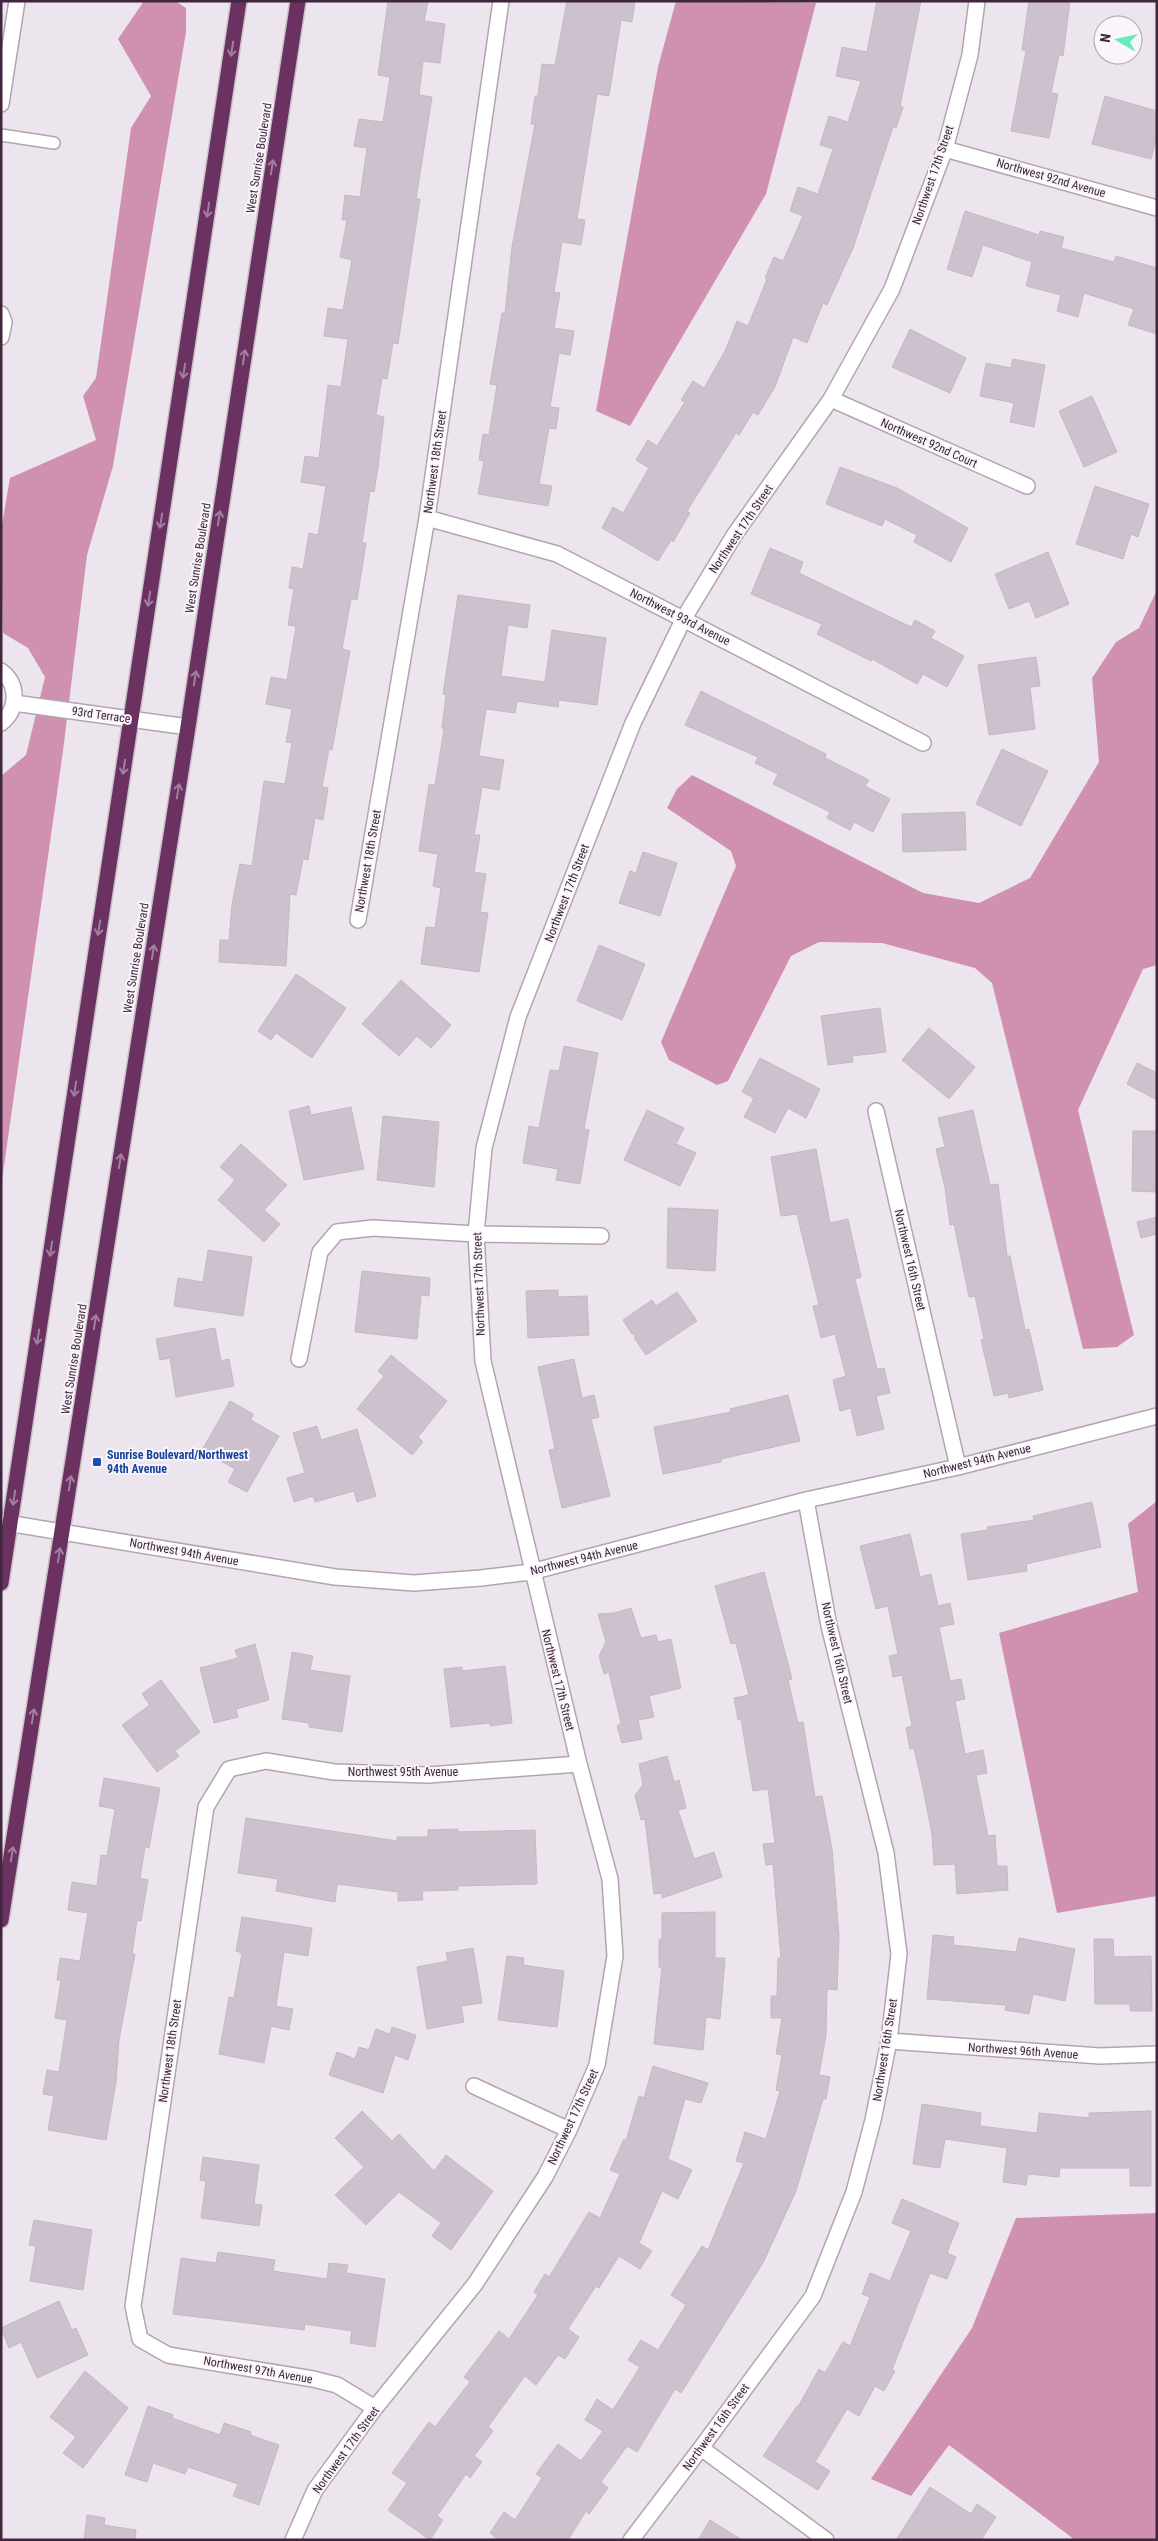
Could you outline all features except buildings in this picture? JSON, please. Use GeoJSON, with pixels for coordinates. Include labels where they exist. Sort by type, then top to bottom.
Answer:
{"type":"FeatureCollection","features":[{"type":"Feature","properties":{"kind":"highway"},"geometry":{"type":"LineString","coordinates":[[1,1583],[6,1522],[131,719],[239,1]]}},
{"type":"Feature","properties":{"kind":"highway","name":"West Sunrise Boulevard"},"geometry":{"type":"LineString","coordinates":[[1,1920],[188,726],[298,1]]}},
{"type":"Feature","properties":{"kind":"street"},"geometry":{"type":"LineString","coordinates":[[1,104],[17,1]]}},
{"type":"Feature","properties":{"kind":"street","name":"Northwest 18th Street"},"geometry":{"type":"LineString","coordinates":[[358,920],[427,518],[501,1]]}},
{"type":"Feature","properties":{"kind":"street","name":"Northwest 17th Street"},"geometry":{"type":"LineString","coordinates":[[293,2540],[315,2490],[375,2408],[475,2284],[545,2177],[569,2130],[597,2065],[615,1956],[610,1879],[531,1572],[483,1361],[476,1234],[484,1148],[518,1017],[633,722],[684,618],[735,534],[831,399],[892,289],[945,149],[970,55],[977,1]]}},
{"type":"Feature","properties":{"kind":"street","name":"Northwest 92nd Avenue"},"geometry":{"type":"LineString","coordinates":[[945,149],[1157,208]]}},
{"type":"Feature","properties":{"kind":"street"},"geometry":{"type":"LineString","coordinates":[[1,314],[4,322],[1,337]]}},
{"type":"Feature","properties":{"kind":"street","name":"Northwest 92nd Court"},"geometry":{"type":"LineString","coordinates":[[831,399],[1027,486]]}},
{"type":"Feature","properties":{"kind":"street","name":"Northwest 93rd Avenue"},"geometry":{"type":"LineString","coordinates":[[427,518],[557,554],[923,743]]}},
{"type":"Feature","properties":{"kind":"street"},"geometry":{"type":"LineString","coordinates":[[1,670],[11,682],[14,703],[10,713],[1,724]]}},
{"type":"Feature","properties":{"kind":"street","name":"93rd Terrace"},"geometry":{"type":"LineString","coordinates":[[14,703],[188,726]]}},
{"type":"Feature","properties":{"kind":"street","name":"Northwest 16th Street"},"geometry":{"type":"LineString","coordinates":[[876,1112],[958,1467]]}},
{"type":"Feature","properties":{"kind":"street"},"geometry":{"type":"LineString","coordinates":[[299,1360],[320,1252],[337,1232],[373,1228],[476,1234],[601,1236]]}},
{"type":"Feature","properties":{"kind":"street","name":"Northwest 94th Avenue"},"geometry":{"type":"LineString","coordinates":[[6,1522],[335,1577],[414,1583],[531,1572],[806,1500],[958,1467],[1157,1416]]}},
{"type":"Feature","properties":{"kind":"street","name":"Northwest 16th Street"},"geometry":{"type":"LineString","coordinates":[[631,2540],[813,2296],[854,2192],[873,2120],[889,2042],[899,1954],[886,1852],[829,1626],[806,1500]]}},
{"type":"Feature","properties":{"kind":"street","name":"Northwest 95th Avenue"},"geometry":{"type":"LineString","coordinates":[[229,1769],[266,1761],[334,1772],[428,1775],[579,1764]]}},
{"type":"Feature","properties":{"kind":"street","name":"Northwest 18th Street"},"geometry":{"type":"LineString","coordinates":[[140,2339],[132,2306],[206,1807],[229,1769]]}},
{"type":"Feature","properties":{"kind":"street","name":"Northwest 96th Avenue"},"geometry":{"type":"LineString","coordinates":[[889,2042],[1100,2056],[1157,2054]]}},
{"type":"Feature","properties":{"kind":"street"},"geometry":{"type":"LineString","coordinates":[[474,2086],[569,2130]]}},
{"type":"Feature","properties":{"kind":"street","name":"Northwest 97th Avenue"},"geometry":{"type":"LineString","coordinates":[[140,2339],[168,2355],[314,2379],[337,2385],[375,2408]]}},
{"type":"Feature","properties":{"kind":"street"},"geometry":{"type":"LineString","coordinates":[[701,2448],[826,2540]]}},
{"type":"Feature","properties":{"kind":"lane"},"geometry":{"type":"LineString","coordinates":[[1,135],[54,143]]}},
{"type":"Feature","properties":{"kind":"shaded area"},"geometry":{"type":"Polygon","coordinates":[[[144,1],[175,1],[186,8],[186,32],[113,466],[87,555],[63,751],[1,1187],[1,776],[26,755],[45,677],[28,648],[3,633],[1,531],[10,478],[96,440],[83,396],[96,378],[131,128],[151,96],[118,39],[144,1]]]}},
{"type":"Feature","properties":{"kind":"shaded area"},"geometry":{"type":"Polygon","coordinates":[[[676,1],[816,3],[766,194],[630,426],[596,411],[658,67],[676,1]]]}},
{"type":"Feature","properties":{"kind":"shaded area"},"geometry":{"type":"Polygon","coordinates":[[[1157,590],[1157,965],[1143,969],[1078,1110],[1134,1335],[1117,1347],[1083,1349],[992,983],[975,968],[882,943],[819,942],[791,956],[728,1081],[717,1085],[669,1060],[661,1042],[736,866],[731,851],[667,808],[677,789],[692,775],[923,893],[979,903],[1030,878],[1099,762],[1092,678],[1116,642],[1139,628],[1157,590]]]}},
{"type":"Feature","properties":{"kind":"shaded area"},"geometry":{"type":"Polygon","coordinates":[[[1157,1501],[1157,1896],[1057,1913],[999,1633],[1138,1592],[1128,1524],[1157,1501]]]}},
{"type":"Feature","properties":{"kind":"shaded area"},"geometry":{"type":"Polygon","coordinates":[[[1157,2213],[1157,2540],[1075,2540],[949,2445],[911,2496],[871,2479],[972,2328],[1016,2218],[1157,2213]]]}},
{"type":"Feature","properties":{"kind":"place","name":"Sunrise Boulevard/Northwest 94th Avenue"},"geometry":{"type":"Point","coordinates":[97,1462]}}]}
